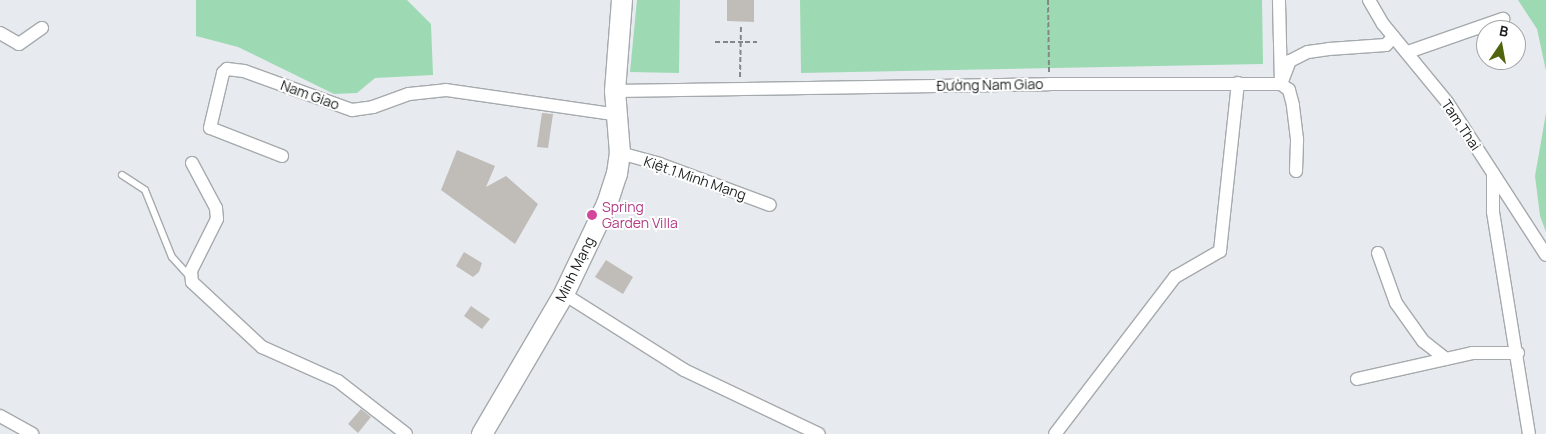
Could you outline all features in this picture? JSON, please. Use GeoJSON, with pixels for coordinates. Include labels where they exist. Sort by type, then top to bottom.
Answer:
{"type":"FeatureCollection","features":[{"type":"Feature","properties":{"kind":"highway","name":"Minh Mạng"},"geometry":{"type":"LineString","coordinates":[[482,434],[564,294],[607,204],[620,153],[619,114],[616,91],[622,0]]}},
{"type":"Feature","properties":{"kind":"street"},"geometry":{"type":"LineString","coordinates":[[1279,0],[1281,84]]}},
{"type":"Feature","properties":{"kind":"street","name":"Tam Thai"},"geometry":{"type":"LineString","coordinates":[[1369,0],[1393,37],[1408,52],[1447,102],[1546,255]]}},
{"type":"Feature","properties":{"kind":"street"},"geometry":{"type":"LineString","coordinates":[[1408,52],[1503,19]]}},
{"type":"Feature","properties":{"kind":"street"},"geometry":{"type":"LineString","coordinates":[[0,33],[19,44],[42,28]]}},
{"type":"Feature","properties":{"kind":"street"},"geometry":{"type":"LineString","coordinates":[[1281,84],[1290,61],[1299,56],[1329,48],[1386,45],[1393,37]]}},
{"type":"Feature","properties":{"kind":"street","name":"Nam Giao"},"geometry":{"type":"LineString","coordinates":[[282,156],[210,128],[223,73],[227,69],[244,71],[352,110],[373,107],[409,94],[446,90],[619,114]]}},
{"type":"Feature","properties":{"kind":"street","name":"Đường Nam Giao"},"geometry":{"type":"LineString","coordinates":[[616,91],[1049,84],[1281,84]]}},
{"type":"Feature","properties":{"kind":"street"},"geometry":{"type":"LineString","coordinates":[[1055,434],[1176,278],[1220,250],[1238,84]]}},
{"type":"Feature","properties":{"kind":"street"},"geometry":{"type":"LineString","coordinates":[[1281,84],[1289,90],[1292,105],[1297,139],[1296,171]]}},
{"type":"Feature","properties":{"kind":"street","name":"Kiệt 1 Minh Mạng"},"geometry":{"type":"LineString","coordinates":[[620,153],[660,164],[770,205]]}},
{"type":"Feature","properties":{"kind":"street"},"geometry":{"type":"LineString","coordinates":[[192,163],[216,208],[218,219],[190,277],[192,282],[262,347],[338,381],[406,434]]}},
{"type":"Feature","properties":{"kind":"street"},"geometry":{"type":"LineString","coordinates":[[1493,173],[1493,212],[1518,352],[1529,434]]}},
{"type":"Feature","properties":{"kind":"street"},"geometry":{"type":"LineString","coordinates":[[1378,253],[1396,303],[1423,341],[1446,358]]}},
{"type":"Feature","properties":{"kind":"street"},"geometry":{"type":"LineString","coordinates":[[564,294],[677,366],[819,434]]}},
{"type":"Feature","properties":{"kind":"street"},"geometry":{"type":"LineString","coordinates":[[1357,379],[1472,353],[1518,352]]}},
{"type":"Feature","properties":{"kind":"street"},"geometry":{"type":"LineString","coordinates":[[0,416],[32,434]]}},
{"type":"Feature","properties":{"kind":"lane"},"geometry":{"type":"LineString","coordinates":[[122,175],[145,190],[172,257],[190,277]]}},
{"type":"Feature","properties":{"kind":"path"},"geometry":{"type":"LineString","coordinates":[[1048,0],[1049,84]]}},
{"type":"Feature","properties":{"kind":"path"},"geometry":{"type":"LineString","coordinates":[[740,89],[741,25]]}},
{"type":"Feature","properties":{"kind":"path"},"geometry":{"type":"LineString","coordinates":[[716,42],[757,42]]}},
{"type":"Feature","properties":{"kind":"green space"},"geometry":{"type":"Polygon","coordinates":[[[196,0],[407,0],[431,24],[433,75],[375,78],[357,93],[334,94],[238,47],[196,36],[196,0]]]}},
{"type":"Feature","properties":{"kind":"green space"},"geometry":{"type":"Polygon","coordinates":[[[637,0],[680,0],[679,73],[630,72],[637,0]]]}},
{"type":"Feature","properties":{"kind":"green space"},"geometry":{"type":"Polygon","coordinates":[[[800,0],[1262,0],[1263,64],[801,73],[800,0]]]}},
{"type":"Feature","properties":{"kind":"green space"},"geometry":{"type":"Polygon","coordinates":[[[1518,0],[1546,0],[1546,71],[1537,29],[1518,0]]]}},
{"type":"Feature","properties":{"kind":"green space"},"geometry":{"type":"Polygon","coordinates":[[[1546,113],[1546,232],[1540,216],[1535,176],[1546,113]]]}},
{"type":"Feature","properties":{"kind":"building"},"geometry":{"type":"Polygon","coordinates":[[[727,0],[754,0],[754,22],[727,21],[727,0]]]}},
{"type":"Feature","properties":{"kind":"building"},"geometry":{"type":"Polygon","coordinates":[[[542,113],[553,114],[548,148],[537,147],[542,113]]]}},
{"type":"Feature","properties":{"kind":"building"},"geometry":{"type":"Polygon","coordinates":[[[457,150],[495,166],[486,187],[506,176],[538,204],[515,244],[441,190],[457,150]]]}},
{"type":"Feature","properties":{"kind":"building"},"geometry":{"type":"Polygon","coordinates":[[[464,252],[482,263],[479,272],[473,277],[456,266],[464,252]]]}},
{"type":"Feature","properties":{"kind":"building"},"geometry":{"type":"Polygon","coordinates":[[[606,260],[633,277],[623,294],[595,277],[606,260]]]}},
{"type":"Feature","properties":{"kind":"building"},"geometry":{"type":"Polygon","coordinates":[[[471,306],[490,319],[482,329],[464,316],[471,306]]]}},
{"type":"Feature","properties":{"kind":"building"},"geometry":{"type":"Polygon","coordinates":[[[361,409],[371,417],[358,433],[348,424],[361,409]]]}},
{"type":"Feature","properties":{"kind":"place","name":"Spring Garden Villa"},"geometry":{"type":"Point","coordinates":[592,215]}}]}
